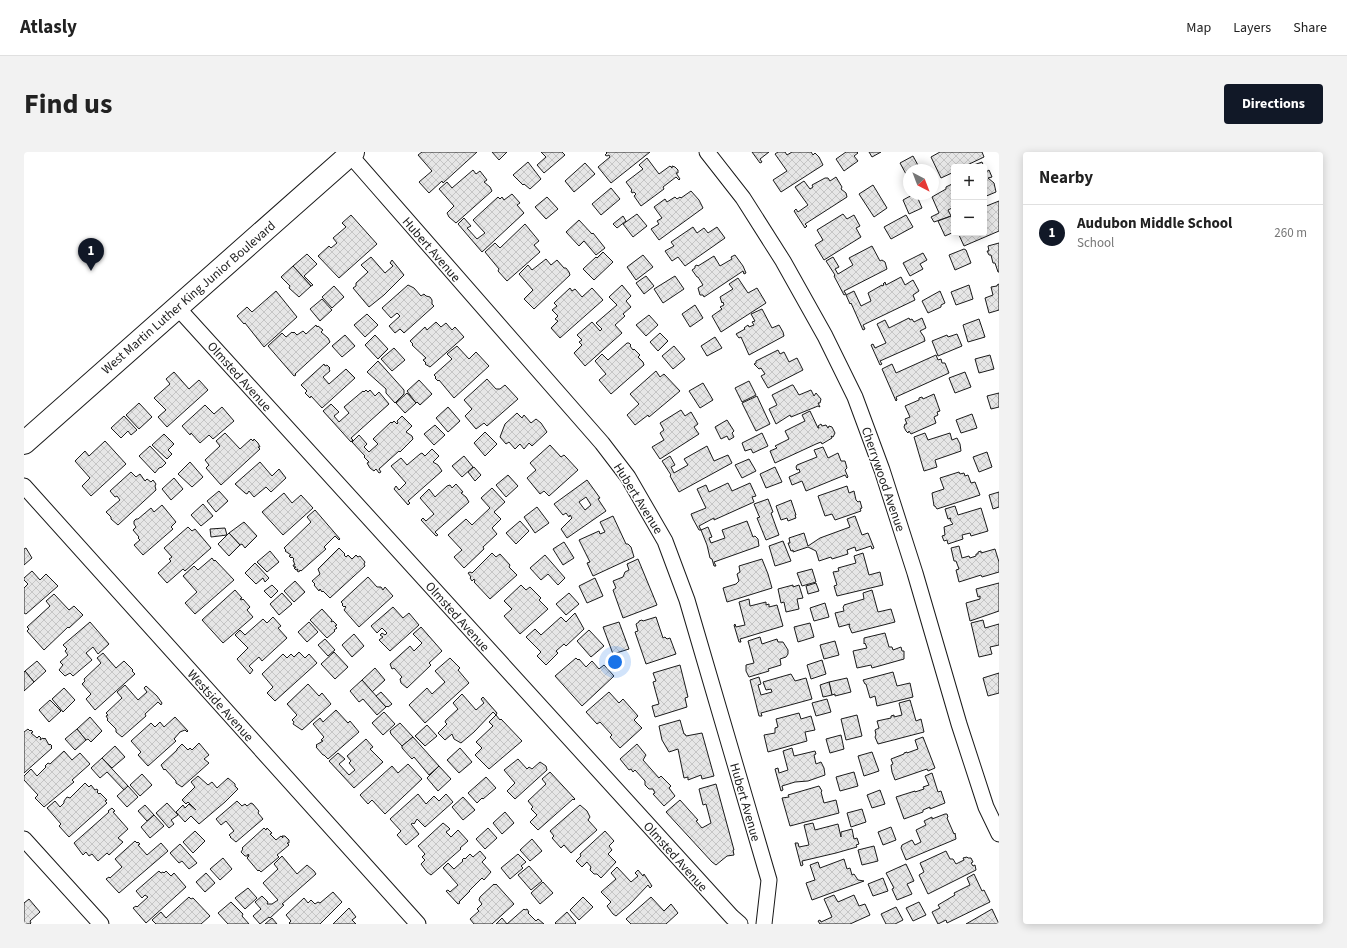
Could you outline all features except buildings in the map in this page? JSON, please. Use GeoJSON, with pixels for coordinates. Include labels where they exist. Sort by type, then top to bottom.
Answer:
{"type":"FeatureCollection","features":[{"type":"Feature","properties":{"kind":"main road","name":"West Martin Luther King Junior Boulevard"},"geometry":{"type":"LineString","coordinates":[[24,443],[351,153]]}},
{"type":"Feature","properties":{"kind":"street","name":"Cherrywood Avenue"},"geometry":{"type":"LineString","coordinates":[[707,152],[743,198],[783,261],[826,336],[855,396],[882,470],[986,808],[999,834]]}},
{"type":"Feature","properties":{"kind":"street","name":"Hubert Avenue"},"geometry":{"type":"LineString","coordinates":[[351,153],[602,443],[628,477],[665,541],[687,600],[769,880],[764,924]]}},
{"type":"Feature","properties":{"kind":"street","name":"Olmsted Avenue"},"geometry":{"type":"LineString","coordinates":[[178,307],[732,917],[740,924]]}},
{"type":"Feature","properties":{"kind":"street","name":"Westside Avenue"},"geometry":{"type":"LineString","coordinates":[[24,486],[418,924]]}},
{"type":"Feature","properties":{"kind":"street"},"geometry":{"type":"LineString","coordinates":[[24,839],[101,924]]}},
{"type":"Feature","properties":{"kind":"place","name":"Audubon Middle School"},"geometry":{"type":"Point","coordinates":[91,271]}}]}
